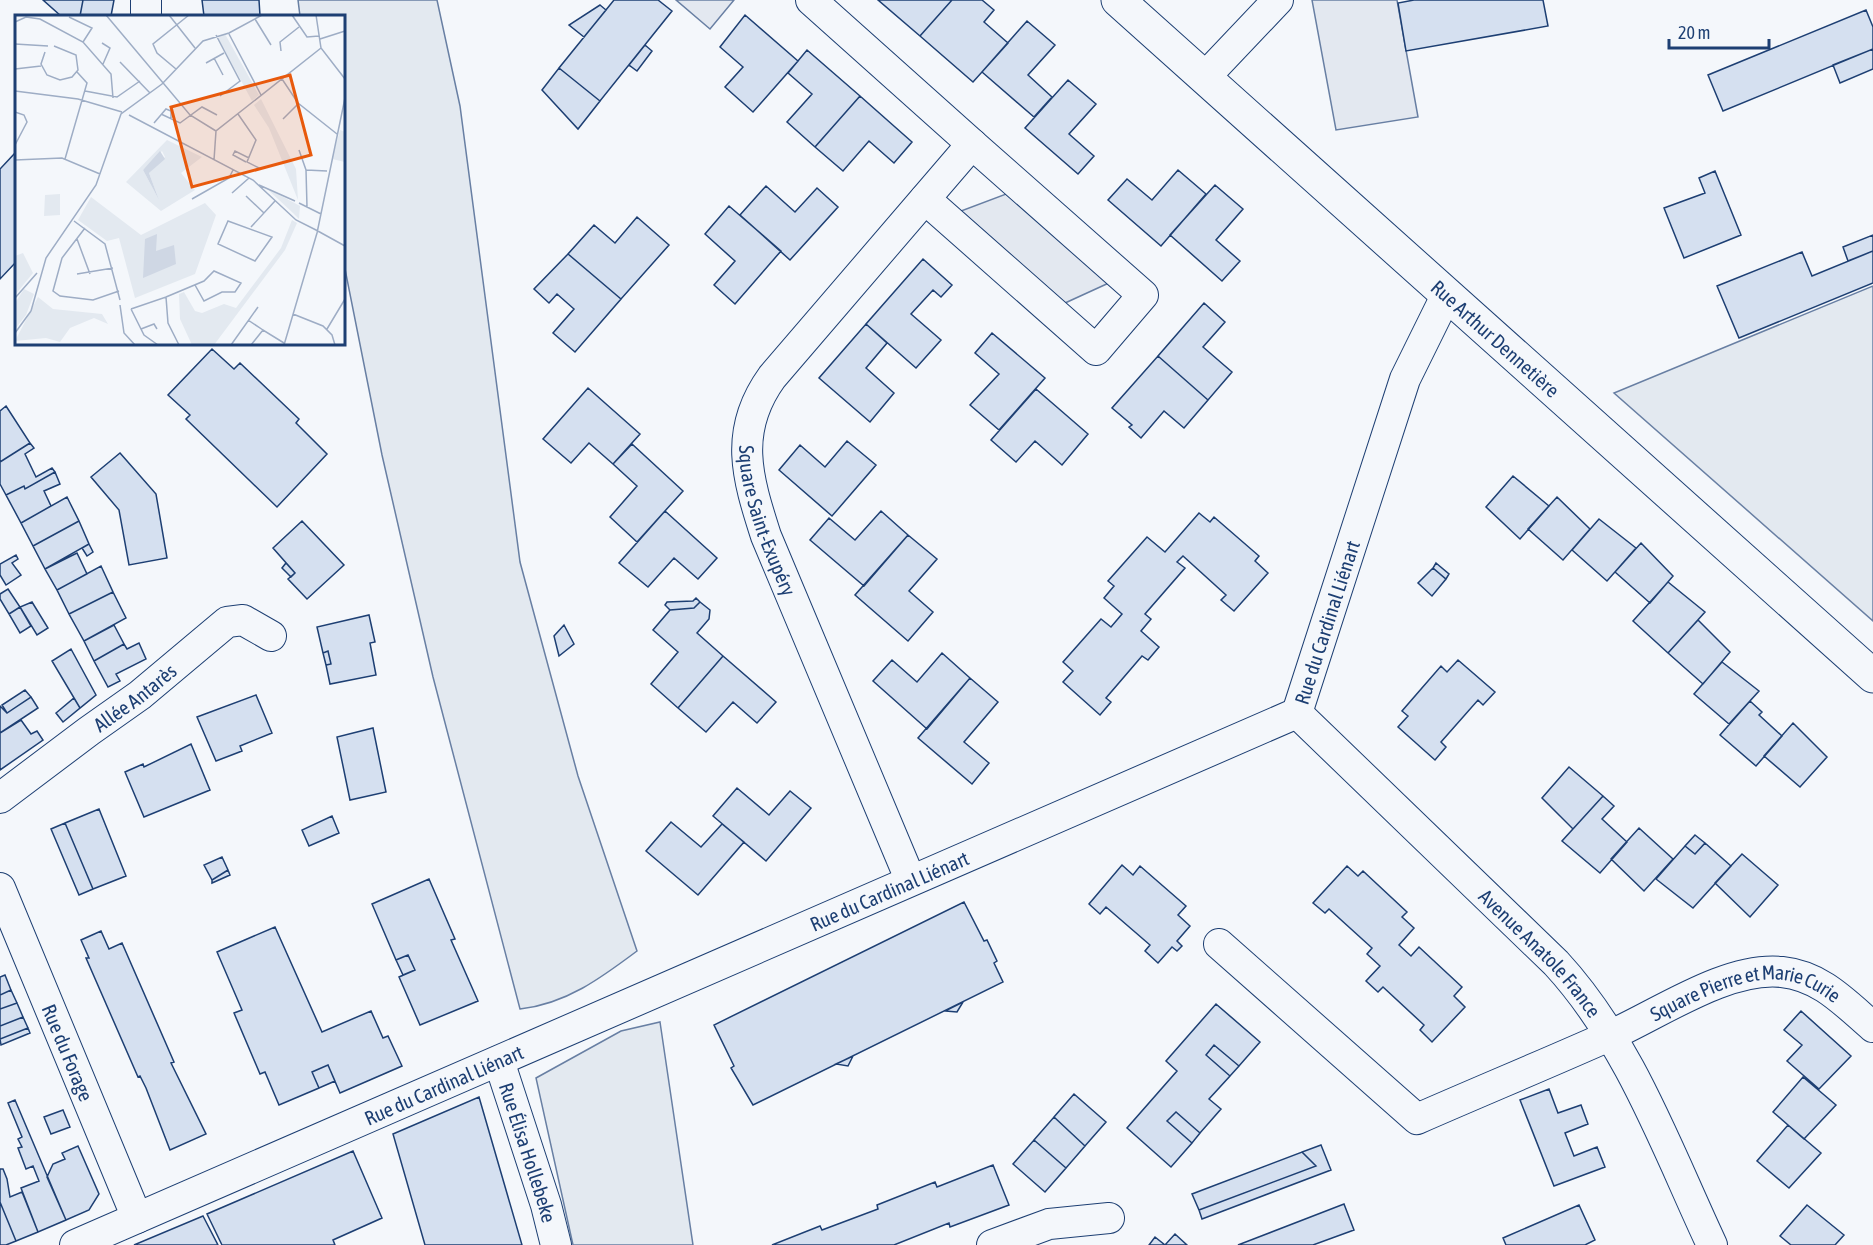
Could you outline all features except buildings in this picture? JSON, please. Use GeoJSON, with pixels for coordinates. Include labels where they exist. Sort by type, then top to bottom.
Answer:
{"type":"FeatureCollection","features":[{"type":"Feature","properties":{"kind":"street"},"geometry":{"type":"LineString","coordinates":[[811,0],[1143,296],[1096,350],[925,199]]}},
{"type":"Feature","properties":{"kind":"street","name":"Rue Arthur Dennetière"},"geometry":{"type":"LineString","coordinates":[[1118,0],[1873,676]]}},
{"type":"Feature","properties":{"kind":"street"},"geometry":{"type":"LineString","coordinates":[[1204,78],[1278,0]]}},
{"type":"Feature","properties":{"kind":"street","name":"Square Saint-Exupéry"},"geometry":{"type":"LineString","coordinates":[[910,879],[766,536],[752,489],[747,432],[760,394],[772,377],[972,144]]}},
{"type":"Feature","properties":{"kind":"street","name":"Rue du Cardinal Liénart"},"geometry":{"type":"LineString","coordinates":[[75,1245],[1297,712],[1405,379],[1446,296]]}},
{"type":"Feature","properties":{"kind":"street","name":"Allée Antarès"},"geometry":{"type":"LineString","coordinates":[[0,798],[140,695],[227,622],[243,620],[272,636]]}},
{"type":"Feature","properties":{"kind":"street","name":"Avenue Anatole France"},"geometry":{"type":"LineString","coordinates":[[1297,712],[1556,963],[1582,992],[1611,1035],[1712,1245]]}},
{"type":"Feature","properties":{"kind":"street","name":"Rue du Forage"},"geometry":{"type":"LineString","coordinates":[[0,888],[137,1218]]}},
{"type":"Feature","properties":{"kind":"street","name":"Square Pierre et Marie Curie"},"geometry":{"type":"LineString","coordinates":[[1219,944],[1417,1119],[1611,1035],[1732,977],[1774,971],[1804,976],[1822,984],[1873,1027]]}},
{"type":"Feature","properties":{"kind":"street","name":"Rue Élisa Hollebeke"},"geometry":{"type":"LineString","coordinates":[[508,1057],[556,1245]]}},
{"type":"Feature","properties":{"kind":"street"},"geometry":{"type":"LineString","coordinates":[[992,1245],[1049,1224],[1109,1218]]}},
{"type":"Feature","properties":{"kind":"shaded area"},"geometry":{"type":"Polygon","coordinates":[[[298,0],[437,0],[460,106],[520,562],[578,776],[637,951],[610,971],[568,996],[537,1006],[520,1009],[433,677],[382,455],[345,269],[345,15],[300,15],[298,0]]]}},
{"type":"Feature","properties":{"kind":"shaded area"},"geometry":{"type":"Polygon","coordinates":[[[676,0],[734,0],[710,29],[676,0]]]}},
{"type":"Feature","properties":{"kind":"shaded area"},"geometry":{"type":"Polygon","coordinates":[[[1312,0],[1397,0],[1418,117],[1336,130],[1312,0]]]}},
{"type":"Feature","properties":{"kind":"shaded area"},"geometry":{"type":"Polygon","coordinates":[[[1006,194],[1111,282],[1065,303],[961,211],[1006,194]]]}},
{"type":"Feature","properties":{"kind":"shaded area"},"geometry":{"type":"Polygon","coordinates":[[[1873,286],[1873,621],[1614,393],[1873,286]]]}},
{"type":"Feature","properties":{"kind":"shaded area"},"geometry":{"type":"Polygon","coordinates":[[[660,1022],[693,1245],[573,1245],[536,1078],[621,1031],[660,1022]]]}}]}
